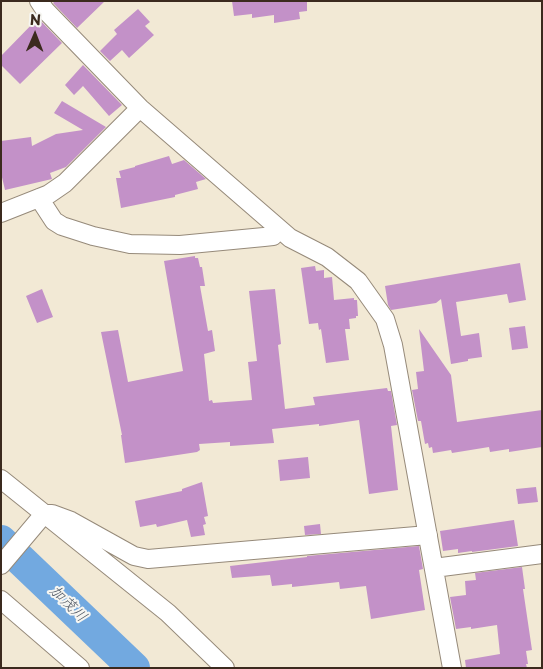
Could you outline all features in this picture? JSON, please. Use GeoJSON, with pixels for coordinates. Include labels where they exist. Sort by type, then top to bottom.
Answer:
{"type":"FeatureCollection","features":[{"type":"Feature","properties":{"kind":"street"},"geometry":{"type":"LineString","coordinates":[[39,1],[45,10],[140,108],[290,238],[327,257],[358,280],[385,318],[393,345],[452,668]]}},
{"type":"Feature","properties":{"kind":"street"},"geometry":{"type":"LineString","coordinates":[[1,213],[49,194],[65,183],[140,108]]}},
{"type":"Feature","properties":{"kind":"street"},"geometry":{"type":"LineString","coordinates":[[39,198],[54,221],[62,226],[93,236],[130,244],[180,245],[274,236],[278,228]]}},
{"type":"Feature","properties":{"kind":"street"},"geometry":{"type":"LineString","coordinates":[[1,479],[168,613],[225,668]]}},
{"type":"Feature","properties":{"kind":"street"},"geometry":{"type":"LineString","coordinates":[[1,565],[44,514],[52,514],[71,521],[134,556],[148,559],[428,535]]}},
{"type":"Feature","properties":{"kind":"street"},"geometry":{"type":"LineString","coordinates":[[434,568],[542,554]]}},
{"type":"Feature","properties":{"kind":"street"},"geometry":{"type":"LineString","coordinates":[[1,600],[80,668]]}},
{"type":"Feature","properties":{"kind":"building"},"geometry":{"type":"Polygon","coordinates":[[[55,1],[105,1],[77,28],[53,3],[55,1]]]}},
{"type":"Feature","properties":{"kind":"building"},"geometry":{"type":"Polygon","coordinates":[[[232,1],[307,1],[307,11],[299,12],[300,19],[274,23],[274,15],[252,18],[252,14],[234,16],[232,1]]]}},
{"type":"Feature","properties":{"kind":"building"},"geometry":{"type":"Polygon","coordinates":[[[138,9],[150,22],[145,26],[154,35],[129,58],[122,50],[110,61],[100,51],[117,34],[114,30],[138,9]]]}},
{"type":"Feature","properties":{"kind":"building"},"geometry":{"type":"Polygon","coordinates":[[[38,18],[62,43],[20,84],[1,65],[1,56],[38,18]]]}},
{"type":"Feature","properties":{"kind":"building"},"geometry":{"type":"Polygon","coordinates":[[[83,65],[122,105],[109,116],[83,86],[74,95],[65,85],[83,65]]]}},
{"type":"Feature","properties":{"kind":"building"},"geometry":{"type":"Polygon","coordinates":[[[62,101],[106,127],[66,167],[50,173],[52,179],[5,190],[1,173],[1,141],[31,137],[32,146],[56,134],[83,130],[54,113],[62,101]]]}},
{"type":"Feature","properties":{"kind":"building"},"geometry":{"type":"Polygon","coordinates":[[[169,156],[172,164],[184,160],[206,179],[196,182],[198,189],[175,195],[175,197],[121,208],[116,178],[121,178],[119,171],[169,156]]]}},
{"type":"Feature","properties":{"kind":"building"},"geometry":{"type":"Polygon","coordinates":[[[195,256],[195,258],[198,258],[200,267],[202,267],[205,286],[200,286],[208,331],[212,330],[215,351],[204,354],[209,401],[212,400],[213,403],[252,400],[248,362],[257,361],[249,291],[275,289],[281,344],[278,345],[285,409],[315,405],[313,397],[387,388],[388,391],[391,391],[397,425],[391,426],[398,490],[369,494],[359,420],[319,426],[319,424],[272,429],[274,443],[230,446],[230,442],[199,444],[200,450],[197,452],[125,463],[122,435],[101,332],[118,330],[128,382],[183,371],[164,261],[195,256]]]}},
{"type":"Feature","properties":{"kind":"building"},"geometry":{"type":"Polygon","coordinates":[[[520,263],[526,300],[509,303],[507,294],[456,302],[461,336],[479,333],[482,357],[451,364],[441,299],[436,303],[391,310],[388,305],[385,286],[520,263]]]}},
{"type":"Feature","properties":{"kind":"building"},"geometry":{"type":"Polygon","coordinates":[[[315,266],[316,271],[324,270],[324,278],[332,277],[334,300],[354,298],[354,300],[357,300],[358,316],[349,319],[350,329],[345,329],[349,360],[326,363],[321,329],[319,330],[318,323],[309,324],[301,268],[315,266]]]}},
{"type":"Feature","properties":{"kind":"building"},"geometry":{"type":"Polygon","coordinates":[[[42,289],[53,317],[37,323],[26,296],[42,289]]]}},
{"type":"Feature","properties":{"kind":"building"},"geometry":{"type":"Polygon","coordinates":[[[525,326],[528,348],[512,350],[509,328],[525,326]]]}},
{"type":"Feature","properties":{"kind":"building"},"geometry":{"type":"Polygon","coordinates":[[[419,329],[451,375],[457,422],[542,410],[542,447],[509,452],[509,449],[490,452],[489,447],[452,453],[451,450],[433,453],[432,447],[429,448],[428,443],[425,444],[412,390],[418,389],[416,372],[424,371],[419,329]]]}},
{"type":"Feature","properties":{"kind":"building"},"geometry":{"type":"Polygon","coordinates":[[[308,457],[310,478],[280,481],[278,460],[308,457]]]}},
{"type":"Feature","properties":{"kind":"building"},"geometry":{"type":"Polygon","coordinates":[[[202,482],[208,516],[204,517],[206,524],[203,525],[205,535],[191,537],[187,520],[157,527],[156,524],[140,527],[135,501],[182,491],[182,489],[202,482]]]}},
{"type":"Feature","properties":{"kind":"building"},"geometry":{"type":"Polygon","coordinates":[[[536,487],[538,502],[518,504],[516,489],[536,487]]]}},
{"type":"Feature","properties":{"kind":"building"},"geometry":{"type":"Polygon","coordinates":[[[514,520],[518,546],[458,553],[458,549],[443,551],[440,531],[514,520]]]}},
{"type":"Feature","properties":{"kind":"building"},"geometry":{"type":"Polygon","coordinates":[[[320,524],[321,534],[305,535],[304,526],[320,524]]]}},
{"type":"Feature","properties":{"kind":"building"},"geometry":{"type":"Polygon","coordinates":[[[419,546],[423,569],[419,570],[425,610],[371,619],[366,586],[340,589],[339,582],[292,587],[292,584],[272,586],[270,575],[232,578],[230,566],[307,556],[419,546]]]}},
{"type":"Feature","properties":{"kind":"building"},"geometry":{"type":"Polygon","coordinates":[[[522,567],[525,589],[523,589],[532,650],[526,651],[527,668],[466,668],[465,660],[500,654],[497,625],[456,629],[450,597],[466,595],[465,581],[476,580],[475,573],[522,567]]]}},
{"type":"Feature","properties":{"kind":"waterway","name":"加茂川"},"geometry":{"type":"LineString","coordinates":[[1,541],[134,668]]}}]}
